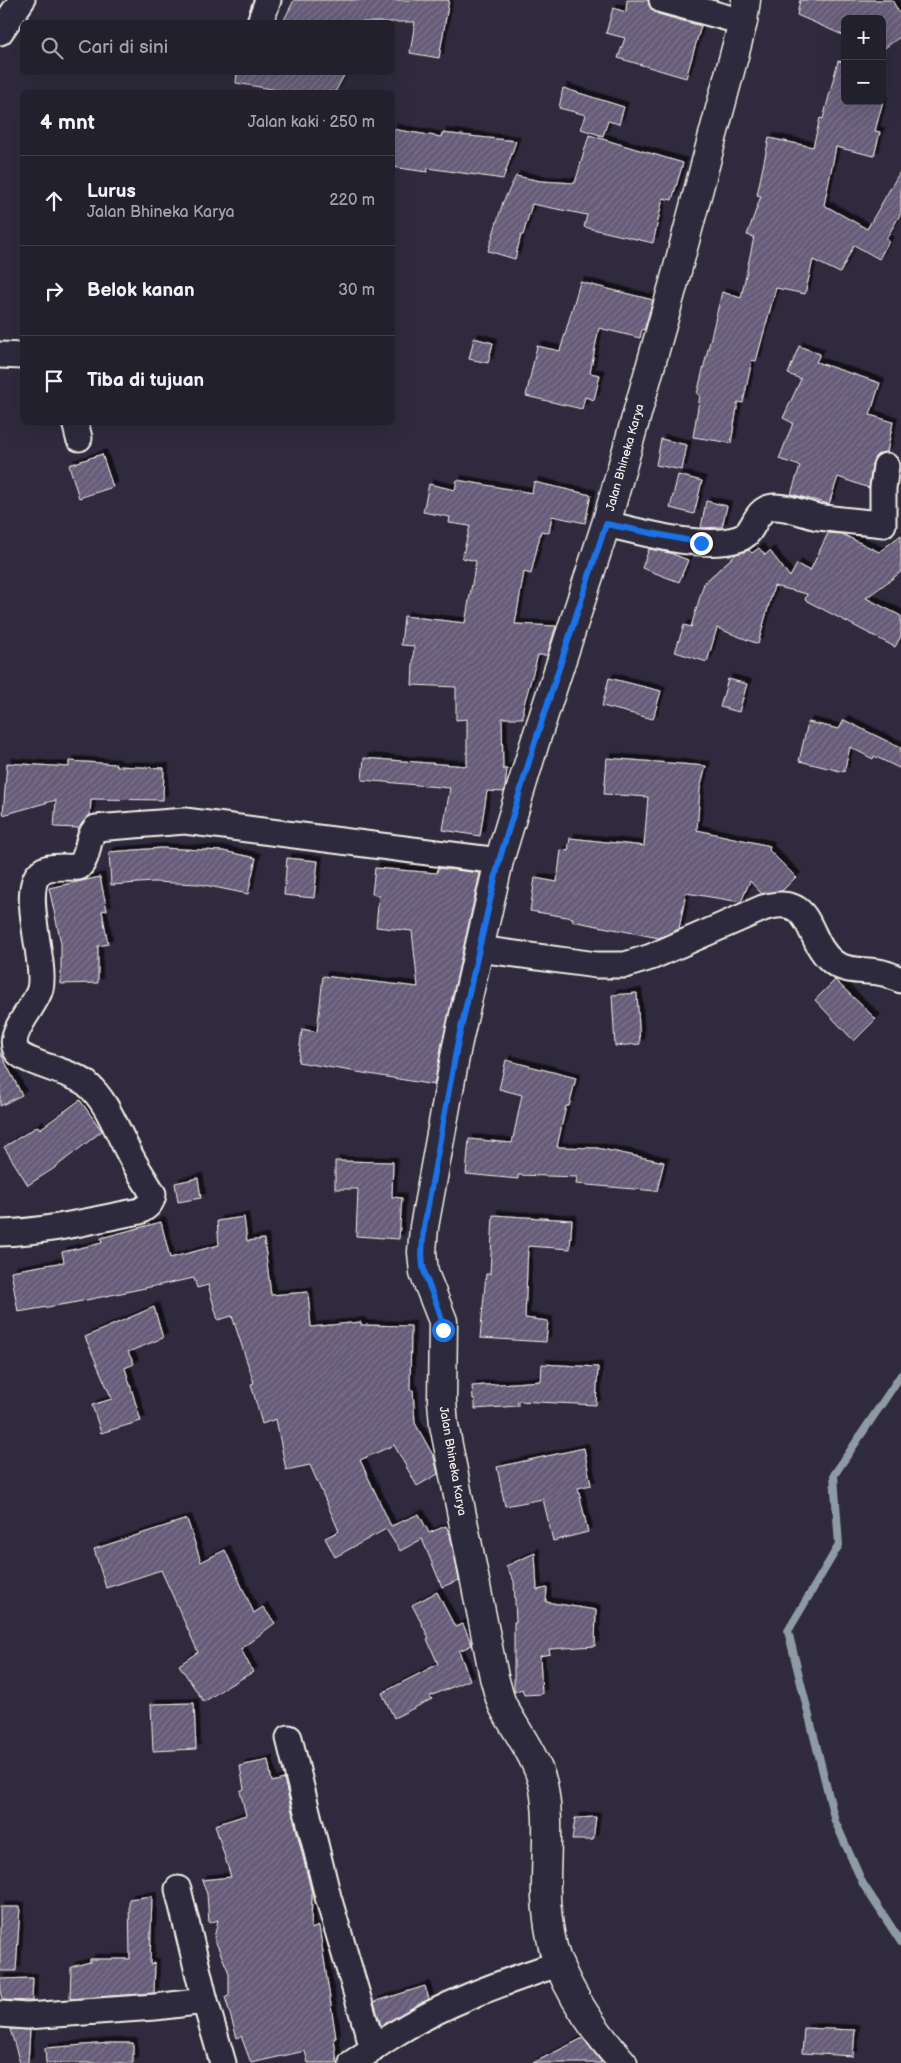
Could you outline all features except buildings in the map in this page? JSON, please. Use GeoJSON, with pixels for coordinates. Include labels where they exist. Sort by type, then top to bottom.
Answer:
{"type":"FeatureCollection","features":[{"type":"Feature","properties":{"kind":"street"},"geometry":{"type":"LineString","coordinates":[[0,32],[22,0]]}},
{"type":"Feature","properties":{"kind":"street"},"geometry":{"type":"LineString","coordinates":[[261,20],[268,0]]}},
{"type":"Feature","properties":{"kind":"street"},"geometry":{"type":"LineString","coordinates":[[662,0],[744,11]]}},
{"type":"Feature","properties":{"kind":"street","name":"Jalan Bhineka Karya"},"geometry":{"type":"LineString","coordinates":[[623,2063],[608,2046],[583,2011],[558,1964],[548,1918],[546,1885],[548,1818],[542,1783],[531,1755],[502,1705],[494,1678],[444,1425],[442,1321],[424,1273],[422,1252],[424,1227],[457,1046],[499,861],[535,742],[606,524],[673,286],[744,11]]}},
{"type":"Feature","properties":{"kind":"street"},"geometry":{"type":"LineString","coordinates":[[0,355],[20,356]]}},
{"type":"Feature","properties":{"kind":"street"},"geometry":{"type":"LineString","coordinates":[[606,524],[701,543],[738,539],[746,536],[759,513],[766,508],[775,507],[818,516],[892,523],[883,488],[886,466]]}},
{"type":"Feature","properties":{"kind":"street"},"geometry":{"type":"LineString","coordinates":[[0,1233],[24,1233],[140,1211],[150,1204],[153,1194],[101,1099],[87,1084],[76,1076],[24,1058],[16,1050],[8,1036],[19,1026],[36,1000],[41,988],[42,974],[33,905],[32,886],[35,878],[42,870],[79,867],[85,862],[90,838],[96,828],[185,822],[499,861]]}},
{"type":"Feature","properties":{"kind":"street"},"geometry":{"type":"LineString","coordinates":[[479,949],[596,965],[626,965],[651,957],[763,908],[775,904],[788,904],[800,911],[810,924],[823,951],[832,962],[842,968],[884,973],[901,980]]}},
{"type":"Feature","properties":{"kind":"street"},"geometry":{"type":"LineString","coordinates":[[289,1738],[328,1897],[373,2049]]}},
{"type":"Feature","properties":{"kind":"street"},"geometry":{"type":"LineString","coordinates":[[178,1889],[222,2063]]}},
{"type":"Feature","properties":{"kind":"street"},"geometry":{"type":"LineString","coordinates":[[352,2063],[391,2036],[452,2004],[510,1980],[558,1964]]}},
{"type":"Feature","properties":{"kind":"street"},"geometry":{"type":"LineString","coordinates":[[0,2014],[27,2016],[155,2007],[205,2001]]}},
{"type":"Feature","properties":{"kind":"waterway"},"geometry":{"type":"LineString","coordinates":[[901,1375],[834,1475],[839,1545],[788,1631],[835,1821],[863,1884],[901,1942]]}},
{"type":"Feature","properties":{"kind":"route"},"geometry":{"type":"LineString","coordinates":[[443,1330],[440,1311],[424,1273],[422,1252],[424,1227],[457,1046],[499,861],[535,742],[606,524],[701,543]]}}]}
